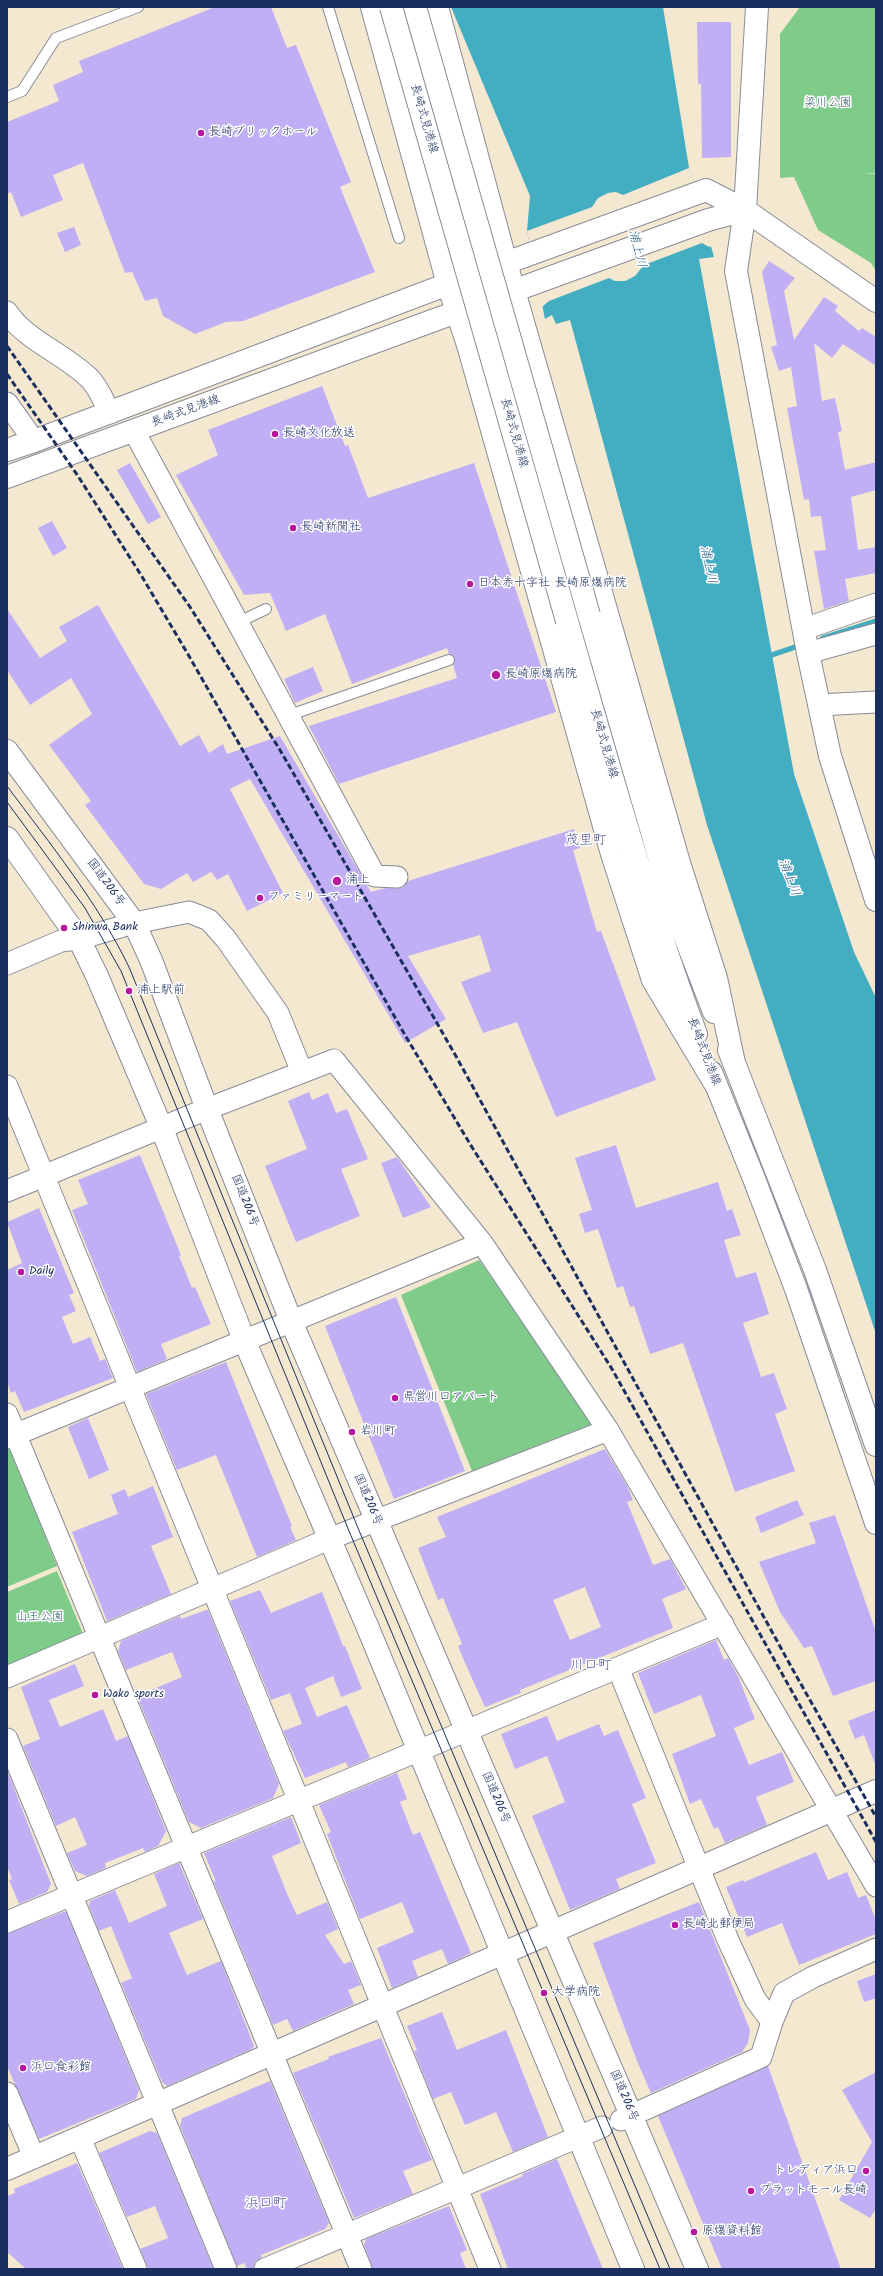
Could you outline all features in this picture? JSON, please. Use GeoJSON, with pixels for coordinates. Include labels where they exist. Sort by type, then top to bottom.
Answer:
{"type":"FeatureCollection","features":[{"type":"Feature","properties":{"kind":"main road"},"geometry":{"type":"LineString","coordinates":[[372,7],[448,284],[612,854],[653,980],[716,1085]]}},
{"type":"Feature","properties":{"kind":"main road","name":"長崎式見港線"},"geometry":{"type":"LineString","coordinates":[[391,7],[567,621],[643,880],[671,968],[716,1085],[754,1176],[796,1289],[876,1524]]}},
{"type":"Feature","properties":{"kind":"main road","name":"長崎式見港線"},"geometry":{"type":"LineString","coordinates":[[416,7],[674,908],[697,973],[775,1166],[815,1270],[876,1445]]}},
{"type":"Feature","properties":{"kind":"main road"},"geometry":{"type":"LineString","coordinates":[[437,7],[506,263],[680,866],[716,978],[734,1063]]}},
{"type":"Feature","properties":{"kind":"main road"},"geometry":{"type":"LineString","coordinates":[[757,7],[744,210],[736,271],[808,653],[830,756],[876,900]]}},
{"type":"Feature","properties":{"kind":"main road"},"geometry":{"type":"LineString","coordinates":[[7,450],[110,413],[448,284],[706,190],[744,210],[876,301]]}},
{"type":"Feature","properties":{"kind":"main road","name":"長崎式見港線"},"geometry":{"type":"LineString","coordinates":[[7,477],[708,220],[744,210]]}},
{"type":"Feature","properties":{"kind":"main road","name":"国道206号"},"geometry":{"type":"LineString","coordinates":[[7,751],[134,923],[151,960],[207,1109],[291,1321],[553,1932],[618,2121],[697,2269]]}},
{"type":"Feature","properties":{"kind":"main road"},"geometry":{"type":"LineString","coordinates":[[7,838],[79,940],[162,1129],[244,1340],[329,1539],[633,2269]]}},
{"type":"Feature","properties":{"kind":"main road"},"geometry":{"type":"LineString","coordinates":[[7,2169],[876,1791]]}},
{"type":"Feature","properties":{"kind":"street"},"geometry":{"type":"LineString","coordinates":[[7,312],[14,323],[73,363],[91,379],[110,413]]}},
{"type":"Feature","properties":{"kind":"street"},"geometry":{"type":"LineString","coordinates":[[7,403],[34,441]]}},
{"type":"Feature","properties":{"kind":"street"},"geometry":{"type":"LineString","coordinates":[[134,431],[375,876],[397,877]]}},
{"type":"Feature","properties":{"kind":"street"},"geometry":{"type":"LineString","coordinates":[[804,629],[876,604]]}},
{"type":"Feature","properties":{"kind":"street"},"geometry":{"type":"LineString","coordinates":[[808,653],[876,634]]}},
{"type":"Feature","properties":{"kind":"street"},"geometry":{"type":"LineString","coordinates":[[820,705],[876,702]]}},
{"type":"Feature","properties":{"kind":"street"},"geometry":{"type":"LineString","coordinates":[[7,964],[61,942],[79,940],[134,923],[189,912],[209,920],[226,939],[278,1013],[302,1072]]}},
{"type":"Feature","properties":{"kind":"street"},"geometry":{"type":"LineString","coordinates":[[7,1192],[162,1129],[207,1109],[334,1060],[482,1243],[608,1430],[876,1886]]}},
{"type":"Feature","properties":{"kind":"street"},"geometry":{"type":"LineString","coordinates":[[7,1086],[300,1800],[490,2269]]}},
{"type":"Feature","properties":{"kind":"street"},"geometry":{"type":"LineString","coordinates":[[11,1436],[482,1243]]}},
{"type":"Feature","properties":{"kind":"street"},"geometry":{"type":"LineString","coordinates":[[7,1414],[11,1436],[99,1637],[361,2269]]}},
{"type":"Feature","properties":{"kind":"street"},"geometry":{"type":"LineString","coordinates":[[7,1677],[329,1539],[608,1430]]}},
{"type":"Feature","properties":{"kind":"street"},"geometry":{"type":"LineString","coordinates":[[7,1922],[723,1624]]}},
{"type":"Feature","properties":{"kind":"street"},"geometry":{"type":"LineString","coordinates":[[618,1668],[699,1868],[755,1999],[772,2022]]}},
{"type":"Feature","properties":{"kind":"street"},"geometry":{"type":"LineString","coordinates":[[7,1740],[226,2269]]}},
{"type":"Feature","properties":{"kind":"street"},"geometry":{"type":"LineString","coordinates":[[265,2269],[618,2121],[761,2057],[772,2022],[784,1993],[812,1977],[876,1949]]}},
{"type":"Feature","properties":{"kind":"street"},"geometry":{"type":"LineString","coordinates":[[7,2093],[34,2157]]}},
{"type":"Feature","properties":{"kind":"street"},"geometry":{"type":"LineString","coordinates":[[80,2138],[136,2269]]}},
{"type":"Feature","properties":{"kind":"lane"},"geometry":{"type":"LineString","coordinates":[[7,98],[22,91],[56,38],[138,7]]}},
{"type":"Feature","properties":{"kind":"lane"},"geometry":{"type":"LineString","coordinates":[[328,7],[399,238]]}},
{"type":"Feature","properties":{"kind":"lane"},"geometry":{"type":"LineString","coordinates":[[238,623],[266,609]]}},
{"type":"Feature","properties":{"kind":"lane"},"geometry":{"type":"LineString","coordinates":[[287,716],[449,660]]}},
{"type":"Feature","properties":{"kind":"green space","name":"梁川公園"},"geometry":{"type":"Polygon","coordinates":[[[800,7],[876,7],[876,173],[864,174],[876,174],[876,271],[871,263],[818,230],[794,177],[780,178],[780,34],[800,7]]]}},
{"type":"Feature","properties":{"kind":"green space"},"geometry":{"type":"Polygon","coordinates":[[[479,1260],[595,1423],[472,1471],[401,1295],[479,1260]]]}},
{"type":"Feature","properties":{"kind":"green space"},"geometry":{"type":"Polygon","coordinates":[[[10,1448],[57,1566],[7,1587],[7,1449],[10,1448]]]}},
{"type":"Feature","properties":{"kind":"green space","name":"山王公園"},"geometry":{"type":"Polygon","coordinates":[[[57,1571],[84,1636],[7,1668],[7,1592],[57,1571]]]}},
{"type":"Feature","properties":{"kind":"water","name":"浦上川"},"geometry":{"type":"Polygon","coordinates":[[[451,7],[663,7],[689,168],[714,257],[699,259],[794,774],[854,952],[876,998],[876,1334],[707,825],[570,320],[556,324],[552,315],[545,319],[527,231],[530,196],[451,7]]]}},
{"type":"Feature","properties":{"kind":"pier"},"geometry":{"type":"Polygon","coordinates":[[[689,168],[712,246],[709,247],[702,243],[644,265],[635,276],[625,281],[615,281],[609,278],[549,301],[542,307],[527,231],[592,207],[598,198],[608,193],[616,192],[623,195],[689,168]]]}},
{"type":"Feature","properties":{"kind":"building","name":"長崎ブリックホール"},"geometry":{"type":"Polygon","coordinates":[[[215,7],[271,7],[287,48],[296,45],[351,182],[340,187],[375,272],[243,321],[226,322],[195,334],[163,316],[157,298],[145,301],[132,272],[125,273],[83,163],[53,175],[63,200],[21,217],[11,192],[7,194],[7,122],[59,101],[53,85],[83,72],[79,61],[215,7]]]}},
{"type":"Feature","properties":{"kind":"building"},"geometry":{"type":"Polygon","coordinates":[[[697,22],[731,22],[731,157],[702,158],[701,84],[698,84],[697,22]]]}},
{"type":"Feature","properties":{"kind":"building"},"geometry":{"type":"Polygon","coordinates":[[[74,227],[81,245],[65,252],[57,233],[74,227]]]}},
{"type":"Feature","properties":{"kind":"building"},"geometry":{"type":"Polygon","coordinates":[[[769,261],[795,278],[784,291],[794,340],[824,297],[838,306],[835,311],[859,331],[862,328],[876,337],[876,366],[843,344],[832,358],[814,343],[822,401],[835,398],[842,431],[838,432],[845,470],[876,462],[876,490],[851,497],[858,550],[876,547],[876,573],[845,579],[849,601],[824,609],[814,551],[826,550],[821,516],[811,517],[809,499],[804,500],[787,408],[797,406],[791,367],[779,371],[771,347],[777,345],[762,272],[769,261]]]}},
{"type":"Feature","properties":{"kind":"building"},"geometry":{"type":"Polygon","coordinates":[[[322,386],[345,446],[348,445],[368,498],[474,463],[556,712],[339,784],[309,726],[457,678],[453,665],[455,658],[449,654],[447,648],[352,684],[325,614],[286,631],[270,593],[244,595],[176,475],[218,455],[208,430],[322,386]]]}},
{"type":"Feature","properties":{"kind":"building"},"geometry":{"type":"Polygon","coordinates":[[[130,463],[161,517],[148,524],[117,470],[130,463]]]}},
{"type":"Feature","properties":{"kind":"building"},"geometry":{"type":"Polygon","coordinates":[[[52,521],[67,548],[53,556],[38,528],[52,521]]]}},
{"type":"Feature","properties":{"kind":"building"},"geometry":{"type":"Polygon","coordinates":[[[98,605],[180,746],[199,735],[209,753],[223,744],[227,754],[280,736],[371,892],[385,888],[402,888],[408,881],[574,829],[580,848],[573,850],[597,932],[601,931],[656,1080],[556,1117],[517,1022],[483,1033],[461,982],[491,971],[480,935],[408,956],[446,1019],[405,1043],[250,779],[230,789],[283,893],[247,911],[228,874],[217,880],[211,872],[193,882],[187,873],[161,889],[144,884],[85,805],[91,801],[49,745],[92,714],[71,678],[30,705],[7,670],[7,609],[40,658],[67,641],[59,627],[98,605]]]}},
{"type":"Feature","properties":{"kind":"building"},"geometry":{"type":"Polygon","coordinates":[[[313,667],[323,691],[295,703],[284,679],[313,667]]]}},
{"type":"Feature","properties":{"kind":"building"},"geometry":{"type":"Polygon","coordinates":[[[309,1092],[312,1100],[328,1093],[336,1113],[347,1109],[368,1159],[341,1169],[360,1216],[296,1242],[265,1166],[307,1149],[288,1101],[309,1092]]]}},
{"type":"Feature","properties":{"kind":"building"},"geometry":{"type":"Polygon","coordinates":[[[616,1145],[636,1208],[718,1182],[727,1211],[732,1209],[741,1235],[724,1240],[736,1278],[756,1272],[769,1314],[743,1323],[761,1377],[774,1373],[787,1409],[775,1414],[795,1471],[735,1492],[683,1343],[650,1354],[634,1306],[630,1307],[623,1286],[617,1288],[598,1229],[585,1233],[579,1214],[592,1210],[575,1158],[616,1145]]]}},
{"type":"Feature","properties":{"kind":"building"},"geometry":{"type":"Polygon","coordinates":[[[140,1155],[181,1255],[179,1256],[192,1288],[195,1287],[211,1324],[161,1344],[167,1359],[137,1372],[72,1210],[88,1204],[78,1180],[140,1155]]]}},
{"type":"Feature","properties":{"kind":"building"},"geometry":{"type":"Polygon","coordinates":[[[397,1157],[431,1207],[403,1218],[381,1163],[397,1157]]]}},
{"type":"Feature","properties":{"kind":"building"},"geometry":{"type":"Polygon","coordinates":[[[39,1208],[74,1293],[69,1295],[76,1311],[62,1317],[73,1344],[90,1337],[100,1361],[105,1359],[113,1378],[24,1412],[15,1391],[11,1393],[7,1382],[7,1270],[22,1263],[7,1222],[39,1208]]]}},
{"type":"Feature","properties":{"kind":"building","name":"県営川口アパート"},"geometry":{"type":"Polygon","coordinates":[[[396,1297],[465,1471],[394,1499],[325,1326],[396,1297]]]}},
{"type":"Feature","properties":{"kind":"building"},"geometry":{"type":"Polygon","coordinates":[[[226,1362],[292,1526],[290,1527],[296,1540],[257,1557],[216,1455],[177,1470],[146,1394],[226,1362]]]}},
{"type":"Feature","properties":{"kind":"building"},"geometry":{"type":"Polygon","coordinates":[[[88,1418],[109,1470],[89,1479],[68,1427],[88,1418]]]}},
{"type":"Feature","properties":{"kind":"building"},"geometry":{"type":"Polygon","coordinates":[[[605,1449],[627,1486],[633,1500],[627,1502],[653,1565],[670,1559],[686,1589],[662,1599],[673,1628],[520,1690],[521,1693],[485,1707],[458,1646],[462,1644],[443,1598],[438,1600],[418,1548],[446,1537],[437,1517],[605,1449]],[[585,1587],[553,1600],[570,1640],[601,1627],[585,1587]]]}},
{"type":"Feature","properties":{"kind":"building"},"geometry":{"type":"Polygon","coordinates":[[[153,1486],[173,1537],[151,1546],[171,1594],[107,1621],[72,1532],[118,1514],[111,1495],[125,1489],[128,1497],[153,1486]]]}},
{"type":"Feature","properties":{"kind":"building"},"geometry":{"type":"Polygon","coordinates":[[[797,1500],[804,1515],[761,1533],[755,1517],[797,1500]]]}},
{"type":"Feature","properties":{"kind":"building"},"geometry":{"type":"Polygon","coordinates":[[[835,1515],[876,1632],[876,1681],[833,1696],[812,1646],[804,1648],[780,1612],[759,1562],[816,1543],[809,1523],[835,1515]]]}},
{"type":"Feature","properties":{"kind":"building"},"geometry":{"type":"Polygon","coordinates":[[[260,1590],[271,1613],[322,1592],[362,1689],[341,1697],[333,1676],[305,1688],[317,1717],[347,1705],[370,1758],[348,1767],[346,1762],[305,1778],[283,1731],[302,1724],[290,1693],[271,1700],[230,1601],[260,1590]]]}},
{"type":"Feature","properties":{"kind":"building"},"geometry":{"type":"Polygon","coordinates":[[[208,1610],[279,1784],[273,1798],[201,1828],[189,1822],[137,1696],[182,1677],[172,1652],[126,1670],[118,1651],[121,1641],[180,1616],[181,1619],[208,1610]]]}},
{"type":"Feature","properties":{"kind":"building"},"geometry":{"type":"Polygon","coordinates":[[[716,1640],[724,1660],[728,1658],[738,1676],[755,1719],[734,1728],[749,1765],[782,1752],[794,1782],[756,1797],[767,1825],[725,1843],[718,1827],[714,1829],[701,1799],[690,1804],[672,1754],[716,1736],[701,1695],[654,1714],[638,1673],[716,1640]]]}},
{"type":"Feature","properties":{"kind":"building"},"geometry":{"type":"Polygon","coordinates":[[[75,1664],[84,1686],[49,1700],[60,1727],[103,1709],[116,1741],[128,1736],[166,1831],[158,1846],[145,1852],[143,1848],[105,1863],[106,1868],[87,1876],[75,1871],[67,1853],[87,1845],[75,1817],[56,1826],[23,1746],[40,1739],[21,1687],[75,1664]]]}},
{"type":"Feature","properties":{"kind":"building"},"geometry":{"type":"Polygon","coordinates":[[[876,1710],[875,1764],[864,1735],[855,1739],[848,1721],[876,1710]]]}},
{"type":"Feature","properties":{"kind":"building"},"geometry":{"type":"Polygon","coordinates":[[[547,1716],[557,1741],[599,1724],[604,1736],[618,1730],[646,1798],[632,1804],[656,1863],[616,1879],[620,1889],[570,1910],[532,1816],[565,1802],[547,1756],[515,1769],[501,1734],[547,1716]]]}},
{"type":"Feature","properties":{"kind":"building"},"geometry":{"type":"Polygon","coordinates":[[[7,1770],[51,1884],[47,1892],[19,1904],[9,1880],[12,1879],[7,1866],[7,1770]]]}},
{"type":"Feature","properties":{"kind":"building"},"geometry":{"type":"Polygon","coordinates":[[[397,1773],[407,1799],[400,1802],[413,1835],[420,1832],[471,1953],[448,1964],[442,1949],[412,1961],[418,1977],[392,1988],[377,1948],[414,1932],[402,1902],[360,1919],[327,1834],[331,1832],[319,1805],[397,1773]]]}},
{"type":"Feature","properties":{"kind":"building"},"geometry":{"type":"Polygon","coordinates":[[[291,1817],[301,1843],[272,1856],[288,1896],[297,1915],[327,1902],[338,1929],[325,1935],[344,1964],[351,1961],[361,1985],[348,1990],[354,2004],[293,2031],[287,2019],[273,2025],[213,1880],[216,1882],[204,1853],[291,1817]]]}},
{"type":"Feature","properties":{"kind":"building"},"geometry":{"type":"Polygon","coordinates":[[[816,1852],[828,1880],[847,1872],[858,1898],[866,1895],[876,1920],[876,1934],[799,1965],[782,1923],[747,1937],[726,1887],[743,1880],[744,1882],[816,1852]]]}},
{"type":"Feature","properties":{"kind":"building"},"geometry":{"type":"Polygon","coordinates":[[[179,1863],[203,1919],[169,1933],[187,1975],[221,1961],[254,2046],[252,2049],[167,2086],[162,2082],[121,1983],[132,1978],[111,1926],[99,1931],[89,1906],[90,1901],[115,1890],[129,1923],[167,1906],[154,1874],[179,1863]]]}},
{"type":"Feature","properties":{"kind":"building"},"geometry":{"type":"Polygon","coordinates":[[[699,1902],[750,2030],[748,2043],[742,2052],[651,2093],[637,2061],[593,1943],[699,1902]]]}},
{"type":"Feature","properties":{"kind":"building"},"geometry":{"type":"Polygon","coordinates":[[[66,1912],[139,2090],[136,2099],[39,2139],[7,2066],[7,1934],[66,1912]]]}},
{"type":"Feature","properties":{"kind":"building"},"geometry":{"type":"Polygon","coordinates":[[[876,1974],[876,1998],[864,2002],[857,1981],[876,1974]]]}},
{"type":"Feature","properties":{"kind":"building"},"geometry":{"type":"Polygon","coordinates":[[[442,2012],[457,2050],[506,2030],[548,2137],[513,2152],[496,2112],[465,2125],[451,2092],[433,2099],[414,2051],[417,2050],[407,2026],[442,2012]]]}},
{"type":"Feature","properties":{"kind":"building"},"geometry":{"type":"Polygon","coordinates":[[[381,2038],[432,2160],[403,2171],[413,2194],[354,2218],[293,2073],[329,2059],[328,2057],[381,2038]]]}},
{"type":"Feature","properties":{"kind":"building","name":"プラットモール長崎"},"geometry":{"type":"Polygon","coordinates":[[[768,2066],[841,2269],[722,2269],[658,2116],[768,2066]]]}},
{"type":"Feature","properties":{"kind":"building","name":"トレディア浜口"},"geometry":{"type":"Polygon","coordinates":[[[876,2072],[876,2209],[870,2218],[839,2200],[872,2142],[842,2090],[876,2072]]]}},
{"type":"Feature","properties":{"kind":"building"},"geometry":{"type":"Polygon","coordinates":[[[270,2081],[329,2223],[325,2229],[261,2255],[262,2257],[255,2262],[253,2269],[246,2269],[245,2263],[237,2266],[180,2126],[182,2118],[270,2081]]]}},
{"type":"Feature","properties":{"kind":"building"},"geometry":{"type":"Polygon","coordinates":[[[150,2131],[157,2133],[213,2268],[148,2269],[140,2249],[168,2238],[155,2206],[127,2217],[99,2153],[150,2131]]]}},
{"type":"Feature","properties":{"kind":"building"},"geometry":{"type":"Polygon","coordinates":[[[557,2159],[603,2269],[508,2269],[480,2194],[523,2176],[522,2174],[557,2159]]]}},
{"type":"Feature","properties":{"kind":"building"},"geometry":{"type":"Polygon","coordinates":[[[77,2163],[123,2269],[26,2269],[7,2252],[7,2196],[15,2193],[14,2189],[77,2163]]]}},
{"type":"Feature","properties":{"kind":"building"},"geometry":{"type":"Polygon","coordinates":[[[449,2206],[467,2250],[460,2253],[466,2269],[373,2269],[364,2245],[366,2239],[449,2206]]]}},
{"type":"Feature","properties":{"kind":"waterway"},"geometry":{"type":"LineString","coordinates":[[823,638],[876,621]]}},
{"type":"Feature","properties":{"kind":"waterway"},"geometry":{"type":"LineString","coordinates":[[766,657],[801,645]]}},
{"type":"Feature","properties":{"kind":"tram line"},"geometry":{"type":"LineString","coordinates":[[7,786],[88,896],[129,967],[358,1528],[670,2269]]}},
{"type":"Feature","properties":{"kind":"tram line"},"geometry":{"type":"LineString","coordinates":[[7,802],[85,908],[121,971],[349,1531],[660,2269]]}},
{"type":"Feature","properties":{"kind":"railway"},"geometry":{"type":"LineString","coordinates":[[7,346],[190,607],[280,750],[457,1058],[793,1670],[876,1817]]}},
{"type":"Feature","properties":{"kind":"railway"},"geometry":{"type":"LineString","coordinates":[[7,374],[78,476],[141,575],[189,656],[405,1035],[470,1144],[612,1369],[876,1842]]}},
{"type":"Feature","properties":{"kind":"place","name":"長崎ブリックホール"},"geometry":{"type":"Point","coordinates":[201,133]}},
{"type":"Feature","properties":{"kind":"place","name":"長崎文化放送"},"geometry":{"type":"Point","coordinates":[275,434]}},
{"type":"Feature","properties":{"kind":"place","name":"長崎新聞社"},"geometry":{"type":"Point","coordinates":[293,528]}},
{"type":"Feature","properties":{"kind":"place","name":"日本赤十字社 長崎原爆病院"},"geometry":{"type":"Point","coordinates":[470,584]}},
{"type":"Feature","properties":{"kind":"place","name":"長崎原爆病院"},"geometry":{"type":"Point","coordinates":[496,675]}},
{"type":"Feature","properties":{"kind":"place","name":"浦上"},"geometry":{"type":"Point","coordinates":[337,881]}},
{"type":"Feature","properties":{"kind":"place","name":"ファミリーマート"},"geometry":{"type":"Point","coordinates":[260,898]}},
{"type":"Feature","properties":{"kind":"place","name":"Shinwa Bank"},"geometry":{"type":"Point","coordinates":[64,928]}},
{"type":"Feature","properties":{"kind":"place","name":"浦上駅前"},"geometry":{"type":"Point","coordinates":[129,991]}},
{"type":"Feature","properties":{"kind":"place","name":"Daily"},"geometry":{"type":"Point","coordinates":[21,1272]}},
{"type":"Feature","properties":{"kind":"place","name":"県営川口アパート"},"geometry":{"type":"Point","coordinates":[395,1398]}},
{"type":"Feature","properties":{"kind":"place","name":"岩川町"},"geometry":{"type":"Point","coordinates":[352,1432]}},
{"type":"Feature","properties":{"kind":"place","name":"Wako sports"},"geometry":{"type":"Point","coordinates":[95,1695]}},
{"type":"Feature","properties":{"kind":"place","name":"長崎北郵便局"},"geometry":{"type":"Point","coordinates":[675,1925]}},
{"type":"Feature","properties":{"kind":"place","name":"大学病院"},"geometry":{"type":"Point","coordinates":[544,1993]}},
{"type":"Feature","properties":{"kind":"place","name":"浜口食彩館"},"geometry":{"type":"Point","coordinates":[23,2068]}},
{"type":"Feature","properties":{"kind":"place","name":"トレディア浜口"},"geometry":{"type":"Point","coordinates":[866,2171]}},
{"type":"Feature","properties":{"kind":"place","name":"プラットモール長崎"},"geometry":{"type":"Point","coordinates":[751,2191]}},
{"type":"Feature","properties":{"kind":"place","name":"原爆資料館"},"geometry":{"type":"Point","coordinates":[694,2232]}},
{"type":"Feature","properties":{"kind":"district","name":"茂里町"},"geometry":{"type":"Point","coordinates":[586,842]}},
{"type":"Feature","properties":{"kind":"district","name":"川口町"},"geometry":{"type":"Point","coordinates":[591,1667]}},
{"type":"Feature","properties":{"kind":"district","name":"浜口町"},"geometry":{"type":"Point","coordinates":[266,2205]}}]}
